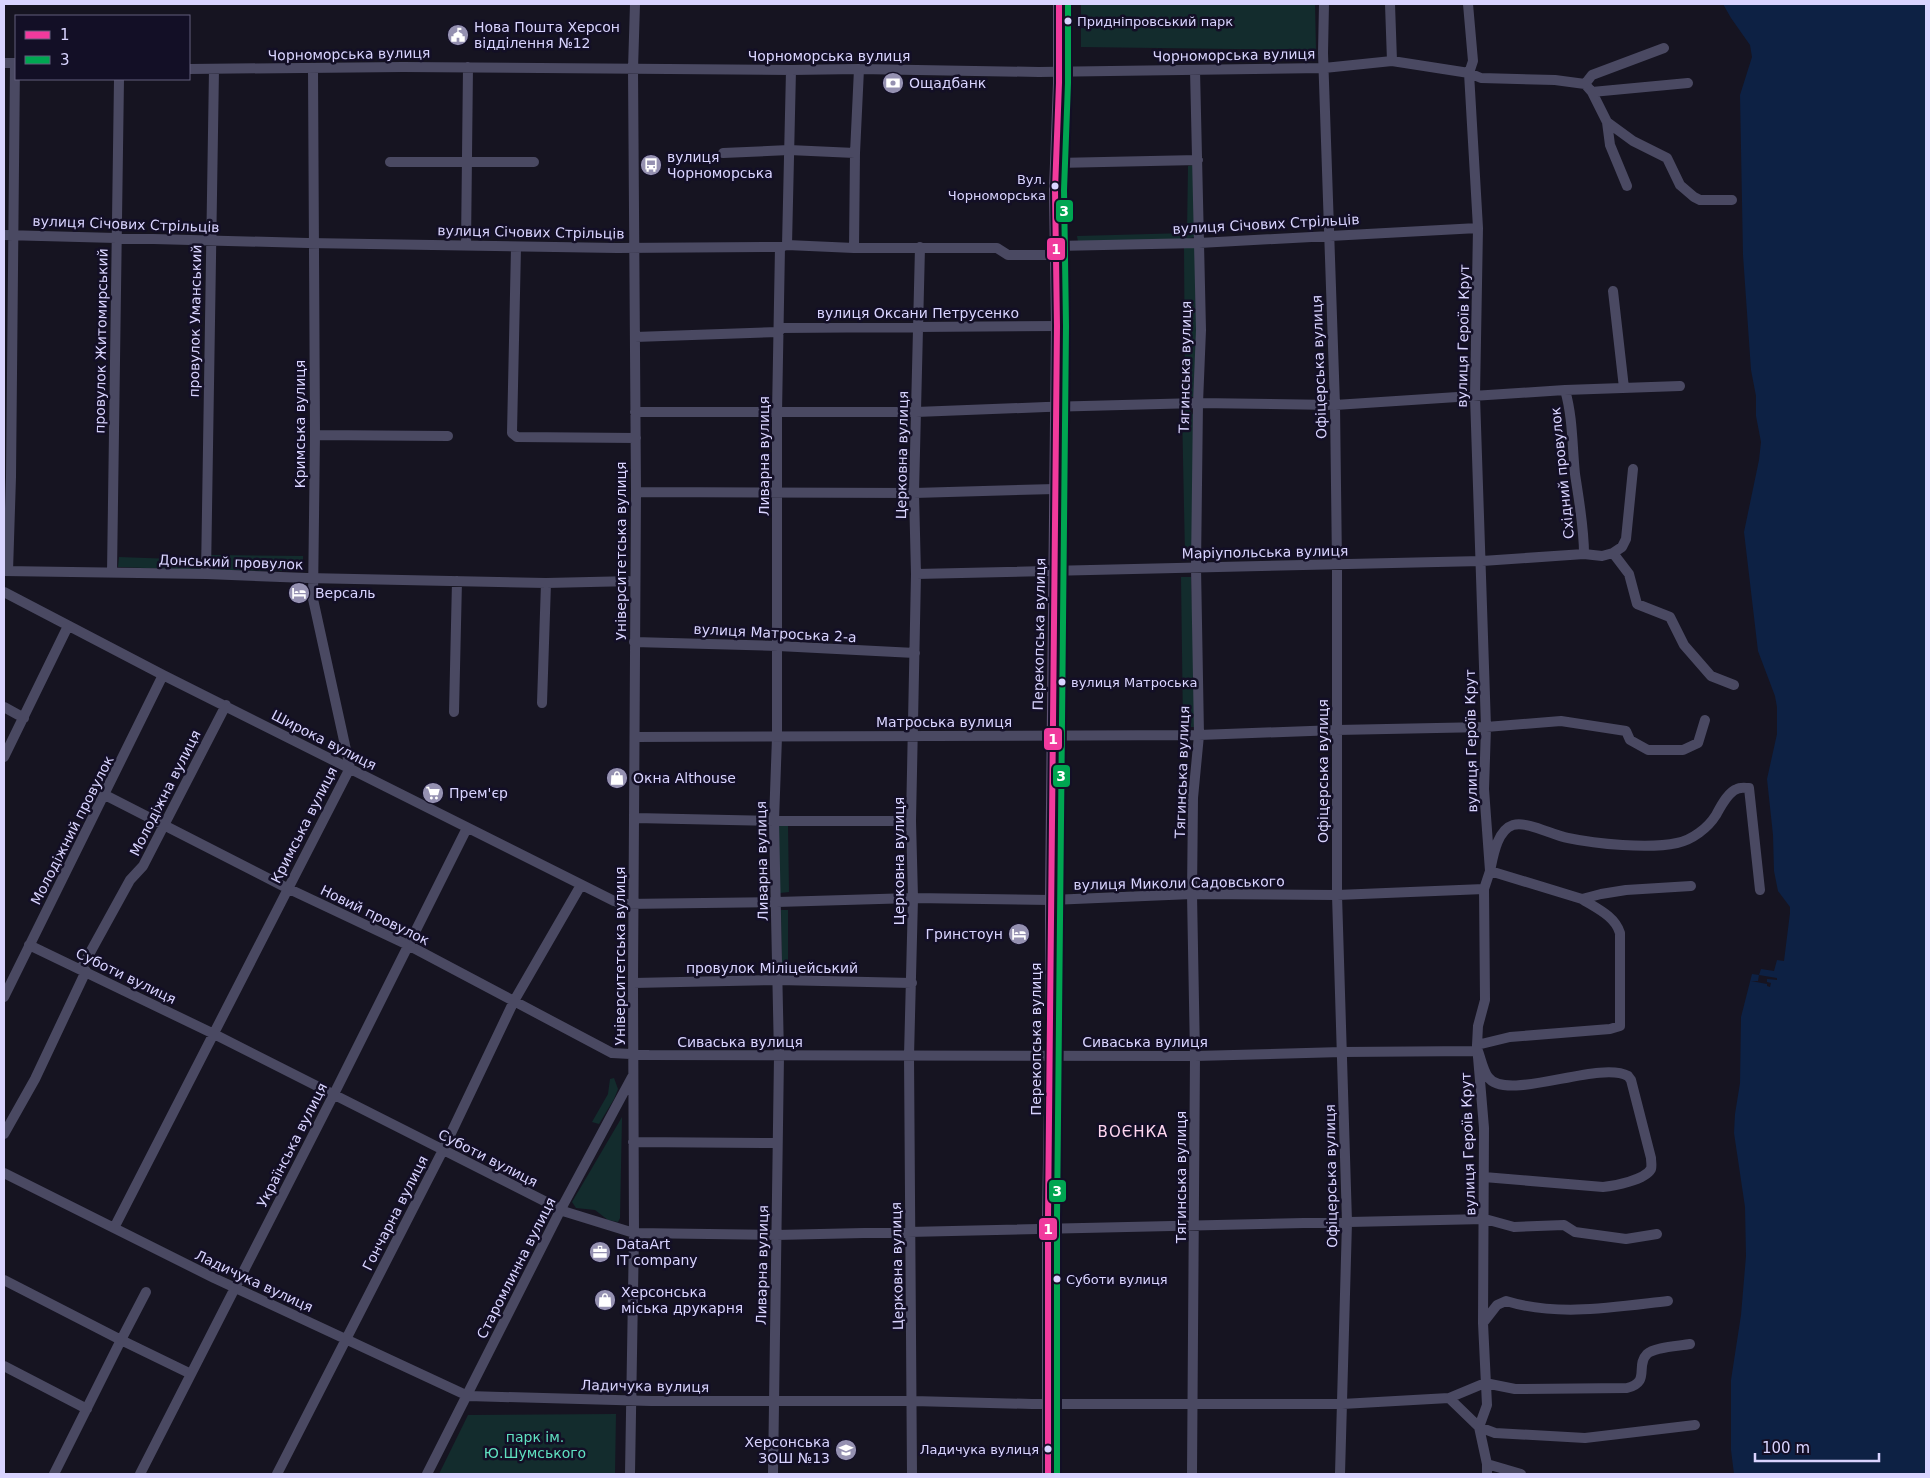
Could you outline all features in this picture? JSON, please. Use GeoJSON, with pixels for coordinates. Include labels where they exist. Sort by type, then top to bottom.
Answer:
{"type":"FeatureCollection","features":[{"type":"Feature","properties":{"kind":"main road","name":"Перекопська вулиця"},"geometry":{"type":"LineString","coordinates":[[1048,1474],[1048,1228],[1057,326],[1056,163],[1059,4]]}},
{"type":"Feature","properties":{"kind":"street","name":"Університетська вулиця"},"geometry":{"type":"LineString","coordinates":[[630,1474],[634,1232],[635,4]]}},
{"type":"Feature","properties":{"kind":"street","name":"Офіцерська вулиця"},"geometry":{"type":"LineString","coordinates":[[1324,4],[1328,235],[1335,405],[1337,895],[1347,1222],[1340,1474]]}},
{"type":"Feature","properties":{"kind":"street"},"geometry":{"type":"LineString","coordinates":[[1390,4],[1392,61]]}},
{"type":"Feature","properties":{"kind":"street","name":"вулиця Героїв Крут"},"geometry":{"type":"LineString","coordinates":[[1468,4],[1473,61],[1469,73],[1478,228],[1475,396],[1482,561],[1486,727],[1484,790],[1490,871],[1484,890],[1486,1000],[1478,1026],[1477,1048],[1484,1128],[1483,1323],[1487,1405],[1479,1427],[1487,1469]]}},
{"type":"Feature","properties":{"kind":"street"},"geometry":{"type":"LineString","coordinates":[[1627,186],[1610,145],[1607,122],[1588,88],[1592,75],[1664,48]]}},
{"type":"Feature","properties":{"kind":"street","name":"Чорноморська вулиця"},"geometry":{"type":"LineString","coordinates":[[190,70],[468,67],[791,70],[1195,70],[1324,68],[1392,61],[1469,73],[1481,78],[1555,80],[1588,88],[1688,83]]}},
{"type":"Feature","properties":{"kind":"street"},"geometry":{"type":"LineString","coordinates":[[466,245],[468,67]]}},
{"type":"Feature","properties":{"kind":"street","name":"Кримська вулиця"},"geometry":{"type":"LineString","coordinates":[[114,1228],[350,768],[313,599],[315,435],[313,68]]}},
{"type":"Feature","properties":{"kind":"street","name":"провулок Уманський"},"geometry":{"type":"LineString","coordinates":[[206,574],[214,69]]}},
{"type":"Feature","properties":{"kind":"street"},"geometry":{"type":"LineString","coordinates":[[854,248],[855,153],[859,69]]}},
{"type":"Feature","properties":{"kind":"street","name":"Ливарна вулиця"},"geometry":{"type":"LineString","coordinates":[[774,1474],[779,1056],[774,821],[778,646],[777,414],[779,330],[790,150],[791,70]]}},
{"type":"Feature","properties":{"kind":"street","name":"Тягинська вулиця"},"geometry":{"type":"LineString","coordinates":[[1192,1474],[1195,1056],[1192,894],[1193,798],[1199,735],[1196,567],[1201,330],[1195,70]]}},
{"type":"Feature","properties":{"kind":"street"},"geometry":{"type":"LineString","coordinates":[[6,571],[8,235],[15,80]]}},
{"type":"Feature","properties":{"kind":"street","name":"провулок Житомирський"},"geometry":{"type":"LineString","coordinates":[[112,573],[119,80]]}},
{"type":"Feature","properties":{"kind":"street"},"geometry":{"type":"LineString","coordinates":[[1607,122],[1632,140],[1667,158],[1680,185],[1694,197],[1700,200],[1732,200]]}},
{"type":"Feature","properties":{"kind":"street"},"geometry":{"type":"LineString","coordinates":[[723,153],[790,150],[855,153]]}},
{"type":"Feature","properties":{"kind":"street"},"geometry":{"type":"LineString","coordinates":[[1056,163],[1198,160]]}},
{"type":"Feature","properties":{"kind":"street"},"geometry":{"type":"LineString","coordinates":[[390,162],[534,162]]}},
{"type":"Feature","properties":{"kind":"street","name":"вулиця Січових Стрільців"},"geometry":{"type":"LineString","coordinates":[[8,235],[314,244],[516,247],[784,246],[997,248],[1008,255],[1328,235],[1478,228]]}},
{"type":"Feature","properties":{"kind":"street"},"geometry":{"type":"LineString","coordinates":[[516,247],[512,433],[517,436],[636,438]]}},
{"type":"Feature","properties":{"kind":"street","name":"Церковна вулиця"},"geometry":{"type":"LineString","coordinates":[[912,1474],[910,1056],[913,898],[911,821],[916,574],[914,493],[920,247]]}},
{"type":"Feature","properties":{"kind":"street"},"geometry":{"type":"LineString","coordinates":[[1613,291],[1624,388]]}},
{"type":"Feature","properties":{"kind":"street","name":"вулиця Оксани Петрусенко"},"geometry":{"type":"LineString","coordinates":[[635,338],[779,330],[1057,326]]}},
{"type":"Feature","properties":{"kind":"street"},"geometry":{"type":"LineString","coordinates":[[635,412],[777,414],[916,412],[1198,403],[1335,405],[1565,390],[1680,386]]}},
{"type":"Feature","properties":{"kind":"street","name":"Східний провулок"},"geometry":{"type":"LineString","coordinates":[[1565,390],[1571,411],[1575,473],[1584,536],[1584,554]]}},
{"type":"Feature","properties":{"kind":"street"},"geometry":{"type":"LineString","coordinates":[[315,435],[448,436]]}},
{"type":"Feature","properties":{"kind":"street"},"geometry":{"type":"LineString","coordinates":[[1633,469],[1626,539],[1622,547],[1613,553],[1629,574],[1637,604],[1670,618],[1684,645],[1711,676],[1734,685]]}},
{"type":"Feature","properties":{"kind":"street"},"geometry":{"type":"LineString","coordinates":[[636,492],[914,493],[1055,488]]}},
{"type":"Feature","properties":{"kind":"street","name":"Маріупольська вулиця"},"geometry":{"type":"LineString","coordinates":[[916,574],[1482,561],[1584,554],[1602,556],[1613,553]]}},
{"type":"Feature","properties":{"kind":"street","name":"Донський провулок"},"geometry":{"type":"LineString","coordinates":[[6,571],[546,583],[634,581]]}},
{"type":"Feature","properties":{"kind":"street"},"geometry":{"type":"LineString","coordinates":[[454,712],[457,581]]}},
{"type":"Feature","properties":{"kind":"street"},"geometry":{"type":"LineString","coordinates":[[542,703],[546,583]]}},
{"type":"Feature","properties":{"kind":"street","name":"Широка вулиця"},"geometry":{"type":"LineString","coordinates":[[4,592],[164,675],[580,884],[618,902],[634,904]]}},
{"type":"Feature","properties":{"kind":"street"},"geometry":{"type":"LineString","coordinates":[[4,757],[68,626]]}},
{"type":"Feature","properties":{"kind":"street","name":"вулиця Матроська 2-а"},"geometry":{"type":"LineString","coordinates":[[634,642],[778,646],[915,653]]}},
{"type":"Feature","properties":{"kind":"street","name":"Молодіжний провулок"},"geometry":{"type":"LineString","coordinates":[[4,997],[164,675]]}},
{"type":"Feature","properties":{"kind":"street","name":"Молодіжна вулиця"},"geometry":{"type":"LineString","coordinates":[[4,1134],[35,1079],[84,970],[130,880],[141,869],[226,705]]}},
{"type":"Feature","properties":{"kind":"street"},"geometry":{"type":"LineString","coordinates":[[4,707],[24,718]]}},
{"type":"Feature","properties":{"kind":"street","name":"Матроська вулиця"},"geometry":{"type":"LineString","coordinates":[[635,737],[1199,735],[1486,727],[1561,720],[1626,731],[1630,740],[1648,750],[1683,750],[1698,743],[1704,720]]}},
{"type":"Feature","properties":{"kind":"street"},"geometry":{"type":"LineString","coordinates":[[1691,886],[1626,890],[1582,899],[1490,871],[1500,837],[1512,825],[1523,825],[1568,838],[1607,843],[1648,846],[1678,843],[1693,836],[1707,826],[1725,800],[1737,788],[1749,788],[1760,890]]}},
{"type":"Feature","properties":{"kind":"street","name":"Новий провулок"},"geometry":{"type":"LineString","coordinates":[[105,795],[288,888],[408,945],[612,1053],[633,1055]]}},
{"type":"Feature","properties":{"kind":"street"},"geometry":{"type":"LineString","coordinates":[[634,818],[911,821]]}},
{"type":"Feature","properties":{"kind":"street","name":"Українська вулиця"},"geometry":{"type":"LineString","coordinates":[[140,1474],[467,828]]}},
{"type":"Feature","properties":{"kind":"street","name":"Гончарна вулиця"},"geometry":{"type":"LineString","coordinates":[[277,1474],[442,1150],[514,1000],[580,884]]}},
{"type":"Feature","properties":{"kind":"street","name":"вулиця Миколи Садовського"},"geometry":{"type":"LineString","coordinates":[[634,904],[913,898],[1051,900],[1192,894],[1337,895],[1484,890]]}},
{"type":"Feature","properties":{"kind":"street","name":"Сиваська вулиця"},"geometry":{"type":"LineString","coordinates":[[633,1055],[1195,1056],[1477,1048],[1510,1037],[1610,1029],[1620,1026],[1620,933],[1618,925],[1612,919],[1582,899]]}},
{"type":"Feature","properties":{"kind":"street","name":"Суботи вулиця"},"geometry":{"type":"LineString","coordinates":[[29,945],[214,1034],[561,1209],[634,1232],[776,1235],[1484,1219],[1514,1227],[1564,1226],[1575,1232],[1626,1239],[1657,1234]]}},
{"type":"Feature","properties":{"kind":"street","name":"провулок Міліцейський"},"geometry":{"type":"LineString","coordinates":[[633,983],[778,980],[912,983]]}},
{"type":"Feature","properties":{"kind":"street"},"geometry":{"type":"LineString","coordinates":[[1477,1048],[1488,1077],[1496,1084],[1523,1085],[1578,1075],[1606,1073],[1623,1073],[1628,1076],[1631,1080],[1652,1165],[1650,1171],[1645,1175],[1615,1186],[1603,1187],[1484,1177]]}},
{"type":"Feature","properties":{"kind":"street","name":"Старомлинна вулиця"},"geometry":{"type":"LineString","coordinates":[[427,1474],[561,1209],[633,1076]]}},
{"type":"Feature","properties":{"kind":"street"},"geometry":{"type":"LineString","coordinates":[[633,1142],[777,1143]]}},
{"type":"Feature","properties":{"kind":"street","name":"Ладичука вулиця"},"geometry":{"type":"LineString","coordinates":[[4,1173],[235,1288],[468,1396],[631,1400],[913,1400],[1049,1404],[1342,1404],[1449,1398],[1485,1383]]}},
{"type":"Feature","properties":{"kind":"street"},"geometry":{"type":"LineString","coordinates":[[4,1280],[191,1374]]}},
{"type":"Feature","properties":{"kind":"street"},"geometry":{"type":"LineString","coordinates":[[54,1474],[146,1292]]}},
{"type":"Feature","properties":{"kind":"street"},"geometry":{"type":"LineString","coordinates":[[1483,1323],[1497,1305],[1506,1301],[1520,1305],[1577,1310],[1668,1300]]}},
{"type":"Feature","properties":{"kind":"street"},"geometry":{"type":"LineString","coordinates":[[1485,1383],[1515,1389],[1627,1388],[1634,1386],[1640,1381],[1644,1360],[1648,1354],[1656,1350],[1690,1344]]}},
{"type":"Feature","properties":{"kind":"street"},"geometry":{"type":"LineString","coordinates":[[4,1366],[87,1409]]}},
{"type":"Feature","properties":{"kind":"street"},"geometry":{"type":"LineString","coordinates":[[1449,1398],[1479,1427],[1495,1433],[1584,1438],[1695,1425]]}},
{"type":"Feature","properties":{"kind":"street"},"geometry":{"type":"LineString","coordinates":[[1487,1469],[1521,1474]]}},
{"type":"Feature","properties":{"kind":"green space"},"geometry":{"type":"Polygon","coordinates":[[[1081,4],[1315,4],[1316,50],[1081,47],[1081,4]]]}},
{"type":"Feature","properties":{"kind":"green space"},"geometry":{"type":"Polygon","coordinates":[[[1195,165],[1196,232],[1194,237],[1188,239],[1078,242],[1077,236],[1187,233],[1188,166],[1195,165]]]}},
{"type":"Feature","properties":{"kind":"green space"},"geometry":{"type":"Polygon","coordinates":[[[1184,248],[1195,248],[1198,331],[1195,397],[1185,397],[1184,248]]]}},
{"type":"Feature","properties":{"kind":"green space"},"geometry":{"type":"Polygon","coordinates":[[[1182,409],[1189,409],[1194,416],[1193,550],[1188,560],[1182,560],[1185,555],[1182,409]]]}},
{"type":"Feature","properties":{"kind":"green space"},"geometry":{"type":"Polygon","coordinates":[[[211,555],[303,556],[303,567],[292,567],[292,571],[211,570],[211,555]]]}},
{"type":"Feature","properties":{"kind":"green space"},"geometry":{"type":"Polygon","coordinates":[[[119,557],[201,560],[201,570],[118,567],[119,557]]]}},
{"type":"Feature","properties":{"kind":"green space"},"geometry":{"type":"Polygon","coordinates":[[[1181,577],[1191,577],[1196,727],[1183,727],[1181,577]]]}},
{"type":"Feature","properties":{"kind":"green space"},"geometry":{"type":"Polygon","coordinates":[[[778,826],[788,826],[789,892],[780,893],[778,826]]]}},
{"type":"Feature","properties":{"kind":"green space"},"geometry":{"type":"Polygon","coordinates":[[[781,910],[788,910],[788,975],[782,976],[781,910]]]}},
{"type":"Feature","properties":{"kind":"green space"},"geometry":{"type":"Polygon","coordinates":[[[614,1078],[618,1089],[614,1099],[599,1124],[592,1122],[608,1094],[610,1079],[614,1078]]]}},
{"type":"Feature","properties":{"kind":"green space"},"geometry":{"type":"Polygon","coordinates":[[[622,1117],[620,1218],[618,1222],[608,1220],[595,1210],[576,1208],[572,1202],[622,1117]]]}},
{"type":"Feature","properties":{"kind":"green space","name":"парк ім. Ю.Шумського"},"geometry":{"type":"Polygon","coordinates":[[[616,1414],[615,1474],[439,1474],[468,1415],[616,1414]]]}},
{"type":"Feature","properties":{"kind":"water"},"geometry":{"type":"Polygon","coordinates":[[[1723,4],[1926,4],[1926,1474],[1734,1474],[1731,1450],[1731,1380],[1741,1315],[1746,1256],[1745,1207],[1734,1133],[1740,1083],[1741,1017],[1752,974],[1759,975],[1761,969],[1774,971],[1777,960],[1784,961],[1790,907],[1778,891],[1774,871],[1773,835],[1767,779],[1777,734],[1777,707],[1775,696],[1758,651],[1744,532],[1761,442],[1751,370],[1743,255],[1740,95],[1752,57],[1750,45],[1723,4]]]}},
{"type":"Feature","properties":{"kind":"pier"},"geometry":{"type":"Polygon","coordinates":[[[1759,975],[1777,978],[1777,980],[1767,979],[1767,982],[1771,983],[1770,987],[1767,984],[1751,981],[1758,981],[1759,975]]]}},
{"type":"Feature","properties":{"kind":"transit line","name":"1"},"geometry":{"type":"LineString","coordinates":[[1048,1474],[1048,1217],[1057,326],[1055,190],[1059,83],[1059,4]]}},
{"type":"Feature","properties":{"kind":"transit line","name":"3"},"geometry":{"type":"LineString","coordinates":[[1057,1474],[1057,1217],[1066,326],[1064,190],[1068,83],[1068,4]]}},
{"type":"Feature","properties":{"kind":"place","name":"Придніпровський парк"},"geometry":{"type":"Point","coordinates":[1068,21]}},
{"type":"Feature","properties":{"kind":"place","name":"Нова Пошта Херсон відділення №12"},"geometry":{"type":"Point","coordinates":[458,35]}},
{"type":"Feature","properties":{"kind":"place","name":"Ощадбанк"},"geometry":{"type":"Point","coordinates":[893,83]}},
{"type":"Feature","properties":{"kind":"place","name":"вулиця Чорноморська"},"geometry":{"type":"Point","coordinates":[651,165]}},
{"type":"Feature","properties":{"kind":"place","name":"Вул. Чорноморська"},"geometry":{"type":"Point","coordinates":[1055,186]}},
{"type":"Feature","properties":{"kind":"place","name":"Версаль"},"geometry":{"type":"Point","coordinates":[299,593]}},
{"type":"Feature","properties":{"kind":"place","name":"вулиця Матроська"},"geometry":{"type":"Point","coordinates":[1062,682]}},
{"type":"Feature","properties":{"kind":"place","name":"Окна Althouse"},"geometry":{"type":"Point","coordinates":[617,778]}},
{"type":"Feature","properties":{"kind":"place","name":"Прем'єр"},"geometry":{"type":"Point","coordinates":[433,793]}},
{"type":"Feature","properties":{"kind":"place","name":"Гринстоун"},"geometry":{"type":"Point","coordinates":[1019,934]}},
{"type":"Feature","properties":{"kind":"place","name":"DataArt IT company"},"geometry":{"type":"Point","coordinates":[600,1252]}},
{"type":"Feature","properties":{"kind":"place","name":"Суботи вулиця"},"geometry":{"type":"Point","coordinates":[1057,1279]}},
{"type":"Feature","properties":{"kind":"place","name":"Херсонська міська друкарня"},"geometry":{"type":"Point","coordinates":[605,1300]}},
{"type":"Feature","properties":{"kind":"place","name":"Ладичука вулиця"},"geometry":{"type":"Point","coordinates":[1048,1449]}},
{"type":"Feature","properties":{"kind":"place","name":"Херсонська ЗОШ №13"},"geometry":{"type":"Point","coordinates":[846,1450]}},
{"type":"Feature","properties":{"kind":"district","name":"ВОЄНКА"},"geometry":{"type":"Point","coordinates":[1133,1132]}}]}
